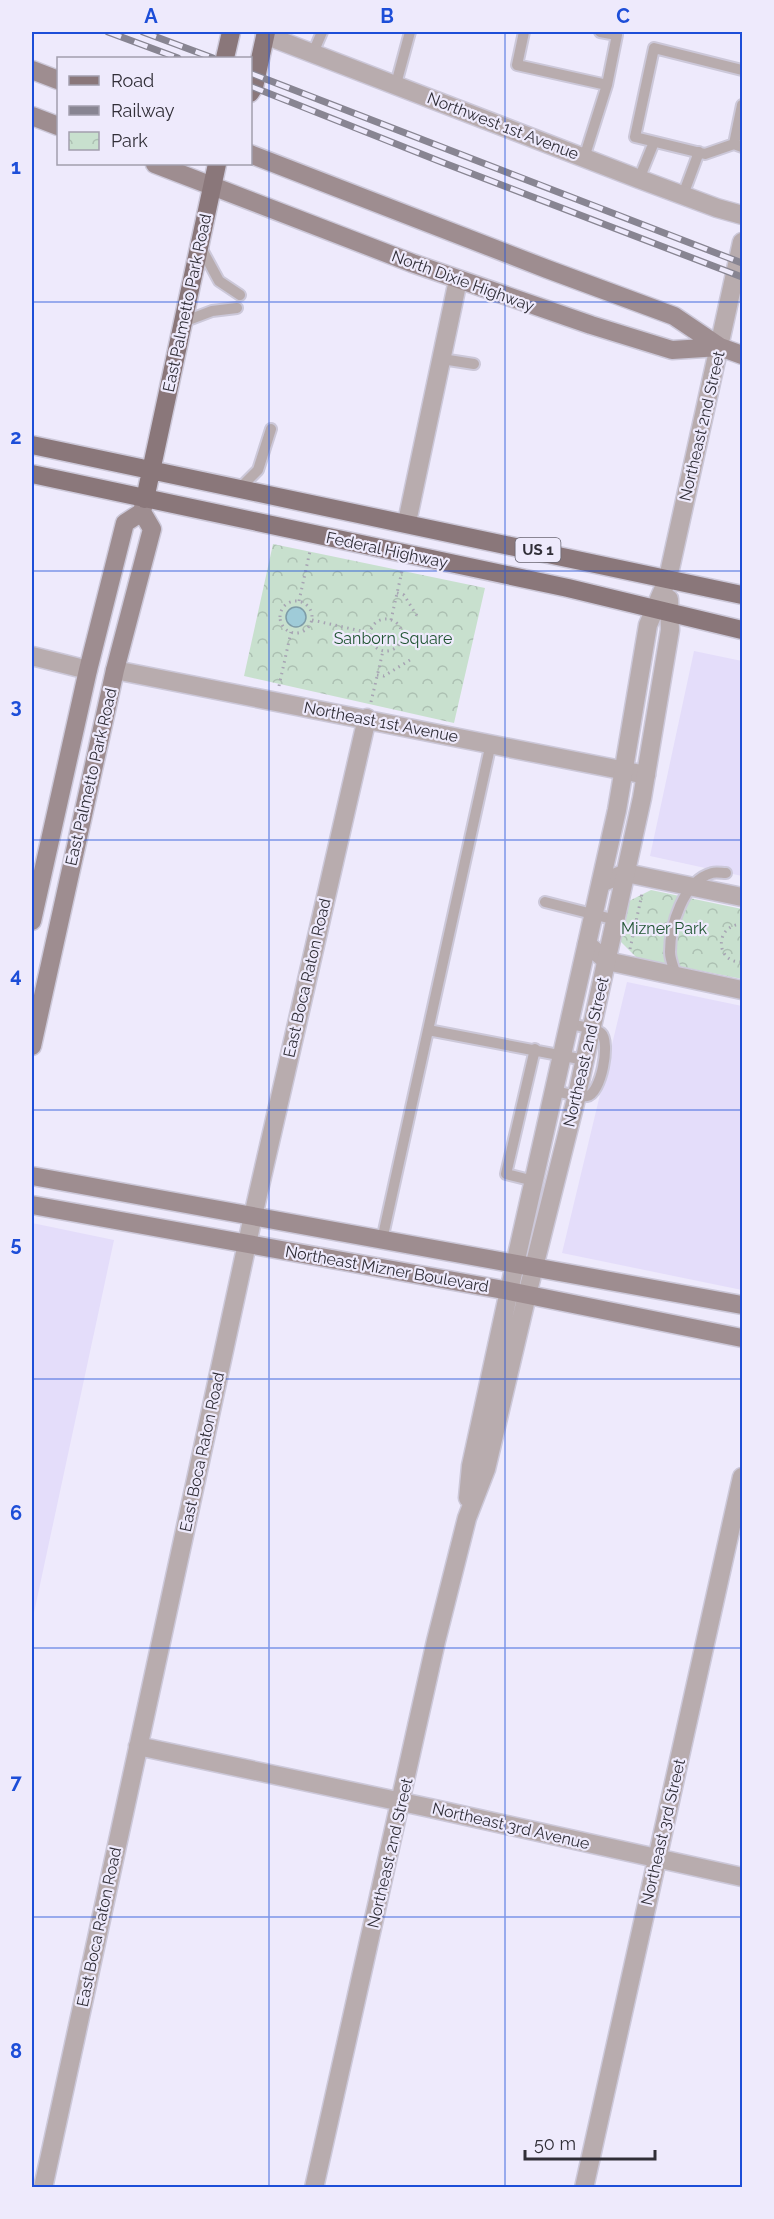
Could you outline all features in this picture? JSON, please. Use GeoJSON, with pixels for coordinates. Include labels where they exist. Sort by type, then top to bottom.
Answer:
{"type":"FeatureCollection","features":[{"type":"Feature","properties":{"kind":"main road"},"geometry":{"type":"LineString","coordinates":[[225,57],[231,32]]}},
{"type":"Feature","properties":{"kind":"main road"},"geometry":{"type":"LineString","coordinates":[[252,90],[265,33]]}},
{"type":"Feature","properties":{"kind":"main road"},"geometry":{"type":"LineString","coordinates":[[32,70],[57,80]]}},
{"type":"Feature","properties":{"kind":"main road"},"geometry":{"type":"LineString","coordinates":[[32,116],[57,126]]}},
{"type":"Feature","properties":{"kind":"main road","name":"North Dixie Highway"},"geometry":{"type":"LineString","coordinates":[[252,155],[674,316],[720,347],[742,355]]}},
{"type":"Feature","properties":{"kind":"main road","name":"North Dixie Highway"},"geometry":{"type":"LineString","coordinates":[[158,165],[458,280],[672,350],[720,347]]}},
{"type":"Feature","properties":{"kind":"main road","name":"East Palmetto Park Road"},"geometry":{"type":"LineString","coordinates":[[32,1046],[115,670],[152,530],[143,506],[217,165]]}},
{"type":"Feature","properties":{"kind":"main road","name":"Federal Highway"},"geometry":{"type":"LineString","coordinates":[[32,445],[742,594]]}},
{"type":"Feature","properties":{"kind":"main road","name":"Federal Highway"},"geometry":{"type":"LineString","coordinates":[[32,474],[143,506],[558,586],[742,630]]}},
{"type":"Feature","properties":{"kind":"main road","name":"East Palmetto Park Road"},"geometry":{"type":"LineString","coordinates":[[32,921],[37,868],[125,523],[143,506]]}},
{"type":"Feature","properties":{"kind":"main road","name":"Northeast Mizner Boulevard"},"geometry":{"type":"LineString","coordinates":[[32,1176],[742,1305]]}},
{"type":"Feature","properties":{"kind":"main road","name":"Northeast Mizner Boulevard"},"geometry":{"type":"LineString","coordinates":[[32,1206],[518,1293],[742,1338]]}},
{"type":"Feature","properties":{"kind":"street","name":"Northwest 1st Avenue"},"geometry":{"type":"LineString","coordinates":[[265,33],[639,179],[742,215]]}},
{"type":"Feature","properties":{"kind":"street","name":"Northeast 2nd Street"},"geometry":{"type":"LineString","coordinates":[[518,1293],[534,1268],[577,1095],[616,920],[646,775],[670,630],[662,610],[742,242]]}},
{"type":"Feature","properties":{"kind":"street"},"geometry":{"type":"LineString","coordinates":[[407,522],[458,280]]}},
{"type":"Feature","properties":{"kind":"street","name":"Northeast 2nd Street"},"geometry":{"type":"LineString","coordinates":[[314,2187],[436,1641],[467,1518],[471,1466],[488,1423],[518,1293],[516,1264],[625,771],[648,624],[662,610]]}},
{"type":"Feature","properties":{"kind":"street"},"geometry":{"type":"LineString","coordinates":[[32,656],[88,670]]}},
{"type":"Feature","properties":{"kind":"street","name":"Northeast 1st Avenue"},"geometry":{"type":"LineString","coordinates":[[115,670],[646,775]]}},
{"type":"Feature","properties":{"kind":"street","name":"East Boca Raton Road"},"geometry":{"type":"LineString","coordinates":[[43,2187],[253,1216],[367,718]]}},
{"type":"Feature","properties":{"kind":"street"},"geometry":{"type":"LineString","coordinates":[[601,882],[626,873],[742,897]]}},
{"type":"Feature","properties":{"kind":"street"},"geometry":{"type":"LineString","coordinates":[[587,944],[607,961],[742,990]]}},
{"type":"Feature","properties":{"kind":"street","name":"Northeast 3rd Street"},"geometry":{"type":"LineString","coordinates":[[584,2187],[742,1477]]}},
{"type":"Feature","properties":{"kind":"street","name":"Northeast 3rd Avenue"},"geometry":{"type":"LineString","coordinates":[[138,1746],[742,1876]]}},
{"type":"Feature","properties":{"kind":"lane"},"geometry":{"type":"LineString","coordinates":[[313,53],[322,32]]}},
{"type":"Feature","properties":{"kind":"lane"},"geometry":{"type":"LineString","coordinates":[[396,84],[410,32]]}},
{"type":"Feature","properties":{"kind":"lane"},"geometry":{"type":"LineString","coordinates":[[525,32],[517,65],[607,85]]}},
{"type":"Feature","properties":{"kind":"lane"},"geometry":{"type":"LineString","coordinates":[[585,158],[607,85],[618,33],[600,32]]}},
{"type":"Feature","properties":{"kind":"lane"},"geometry":{"type":"LineString","coordinates":[[742,70],[654,48],[635,137],[705,154],[738,145],[742,105]]}},
{"type":"Feature","properties":{"kind":"lane"},"geometry":{"type":"LineString","coordinates":[[639,179],[654,142]]}},
{"type":"Feature","properties":{"kind":"lane"},"geometry":{"type":"LineString","coordinates":[[682,195],[699,152]]}},
{"type":"Feature","properties":{"kind":"lane"},"geometry":{"type":"LineString","coordinates":[[199,244],[219,281],[240,295]]}},
{"type":"Feature","properties":{"kind":"lane"},"geometry":{"type":"LineString","coordinates":[[183,322],[212,311],[237,308]]}},
{"type":"Feature","properties":{"kind":"lane"},"geometry":{"type":"LineString","coordinates":[[442,359],[474,364]]}},
{"type":"Feature","properties":{"kind":"lane"},"geometry":{"type":"LineString","coordinates":[[240,488],[258,470],[271,429]]}},
{"type":"Feature","properties":{"kind":"lane"},"geometry":{"type":"LineString","coordinates":[[381,1240],[491,744]]}},
{"type":"Feature","properties":{"kind":"lane"},"geometry":{"type":"LineString","coordinates":[[676,975],[670,955],[671,928],[691,886],[711,873],[726,873]]}},
{"type":"Feature","properties":{"kind":"lane"},"geometry":{"type":"LineString","coordinates":[[545,902],[616,920]]}},
{"type":"Feature","properties":{"kind":"lane"},"geometry":{"type":"LineString","coordinates":[[554,1090],[586,1096],[593,1094],[597,1088],[603,1065],[605,1048],[604,1039],[600,1033],[569,1024]]}},
{"type":"Feature","properties":{"kind":"lane"},"geometry":{"type":"LineString","coordinates":[[428,1030],[585,1060]]}},
{"type":"Feature","properties":{"kind":"lane"},"geometry":{"type":"LineString","coordinates":[[534,1181],[506,1174],[535,1049]]}},
{"type":"Feature","properties":{"kind":"path"},"geometry":{"type":"LineString","coordinates":[[298,601],[310,549]]}},
{"type":"Feature","properties":{"kind":"path"},"geometry":{"type":"LineString","coordinates":[[391,621],[402,569]]}},
{"type":"Feature","properties":{"kind":"path"},"geometry":{"type":"LineString","coordinates":[[397,593],[404,595],[419,619]]}},
{"type":"Feature","properties":{"kind":"path"},"geometry":{"type":"LineString","coordinates":[[298,601],[308,606],[312,620],[306,630],[291,632],[284,626],[280,617],[281,612],[288,603],[298,601]]}},
{"type":"Feature","properties":{"kind":"path"},"geometry":{"type":"LineString","coordinates":[[312,620],[370,633]]}},
{"type":"Feature","properties":{"kind":"path"},"geometry":{"type":"LineString","coordinates":[[391,621],[400,629],[401,640],[395,648],[383,651],[373,645],[370,633],[377,622],[391,621]]}},
{"type":"Feature","properties":{"kind":"path"},"geometry":{"type":"LineString","coordinates":[[276,701],[291,632]]}},
{"type":"Feature","properties":{"kind":"path"},"geometry":{"type":"LineString","coordinates":[[367,718],[383,651]]}},
{"type":"Feature","properties":{"kind":"path"},"geometry":{"type":"LineString","coordinates":[[377,675],[384,676],[410,660]]}},
{"type":"Feature","properties":{"kind":"path"},"geometry":{"type":"LineString","coordinates":[[629,953],[643,893]]}},
{"type":"Feature","properties":{"kind":"path"},"geometry":{"type":"LineString","coordinates":[[742,924],[728,929],[721,947],[727,958],[742,962]]}},
{"type":"Feature","properties":{"kind":"shaded area","name":"Mizner Park"},"geometry":{"type":"Polygon","coordinates":[[[694,651],[742,661],[742,876],[650,856],[694,651]]]}},
{"type":"Feature","properties":{"kind":"shaded area","name":"Mizner Park"},"geometry":{"type":"Polygon","coordinates":[[[627,982],[742,1006],[742,1290],[562,1253],[627,982]]]}},
{"type":"Feature","properties":{"kind":"shaded area"},"geometry":{"type":"Polygon","coordinates":[[[32,1223],[114,1240],[32,1622],[32,1223]]]}},
{"type":"Feature","properties":{"kind":"green space","name":"Sanborn Square"},"geometry":{"type":"Polygon","coordinates":[[[273,544],[485,588],[454,723],[244,676],[273,544]]]}},
{"type":"Feature","properties":{"kind":"green space","name":"Mizner Park"},"geometry":{"type":"Polygon","coordinates":[[[651,890],[742,909],[742,979],[637,958],[619,940],[629,901],[651,890]]]}},
{"type":"Feature","properties":{"kind":"water"},"geometry":{"type":"Polygon","coordinates":[[[296,607],[303,610],[306,617],[303,624],[296,627],[289,624],[286,617],[289,610],[296,607]]]}},
{"type":"Feature","properties":{"kind":"railway"},"geometry":{"type":"LineString","coordinates":[[108,32],[175,57]]}},
{"type":"Feature","properties":{"kind":"railway"},"geometry":{"type":"LineString","coordinates":[[143,32],[210,57]]}},
{"type":"Feature","properties":{"kind":"railway"},"geometry":{"type":"LineString","coordinates":[[252,74],[742,263]]}},
{"type":"Feature","properties":{"kind":"railway"},"geometry":{"type":"LineString","coordinates":[[252,87],[742,277]]}}]}
